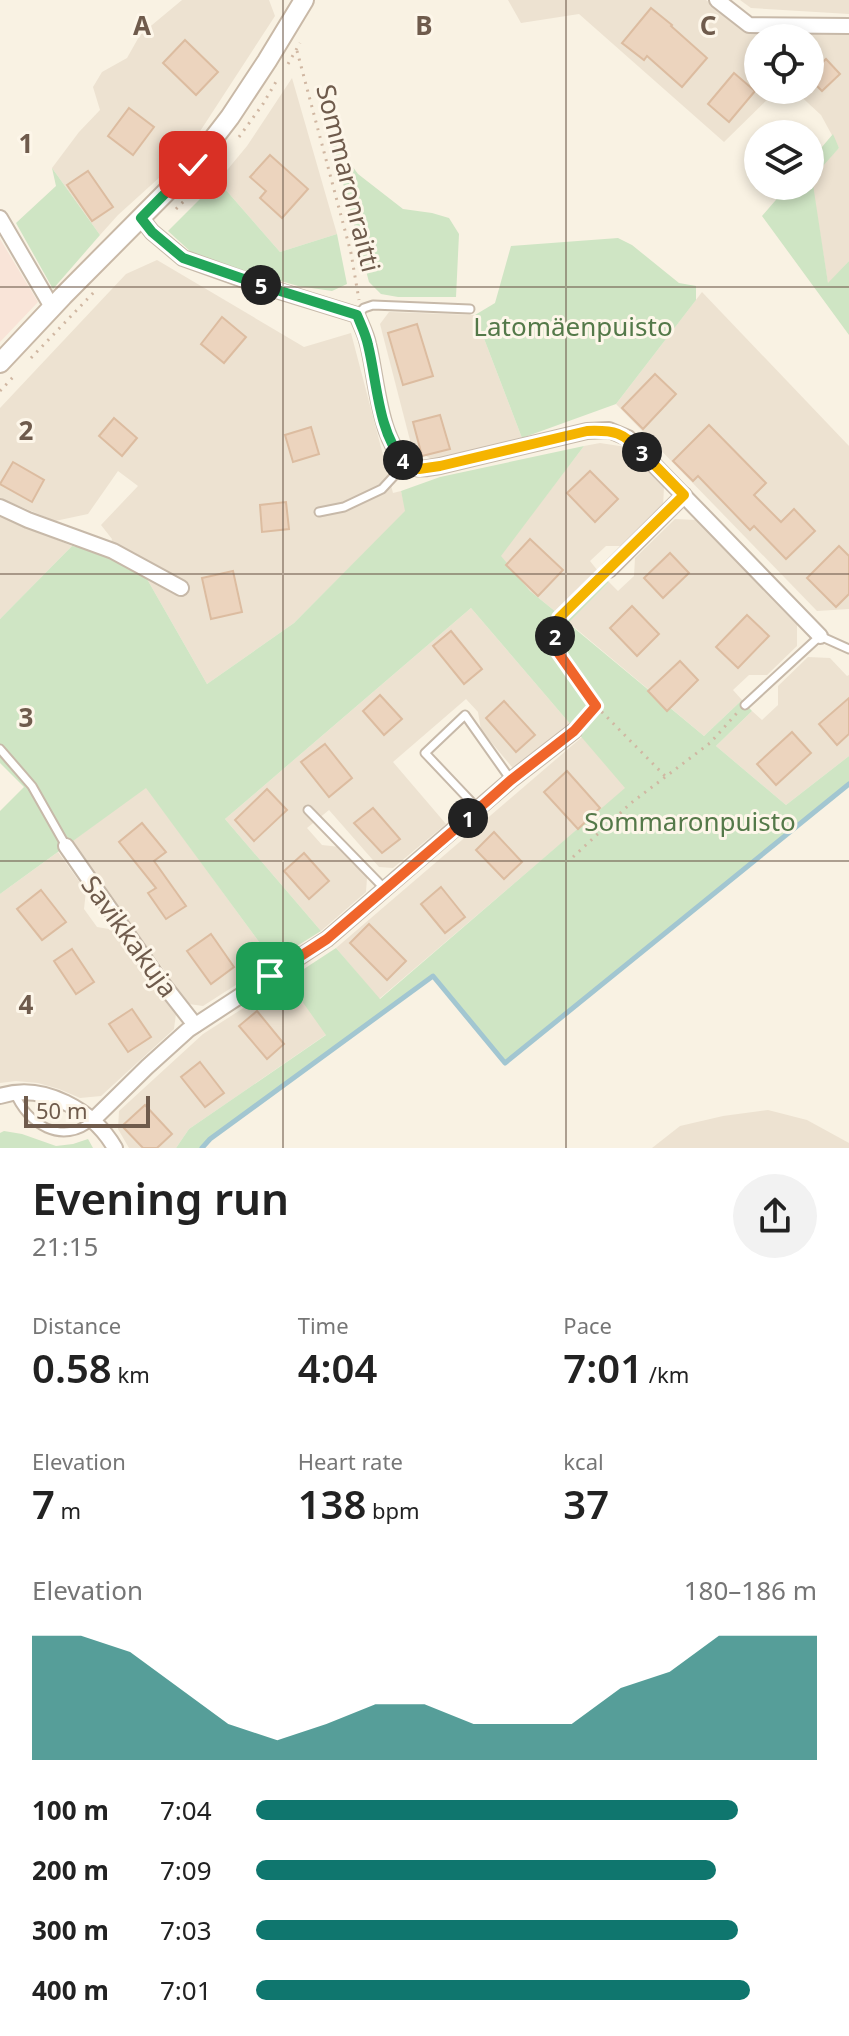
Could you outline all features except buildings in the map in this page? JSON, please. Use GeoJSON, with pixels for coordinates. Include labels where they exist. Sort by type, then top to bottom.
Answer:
{"type":"FeatureCollection","features":[{"type":"Feature","properties":{"kind":"street"},"geometry":{"type":"LineString","coordinates":[[0,363],[193,165],[230,117],[304,0]]}},
{"type":"Feature","properties":{"kind":"street"},"geometry":{"type":"LineString","coordinates":[[717,0],[749,25],[849,26]]}},
{"type":"Feature","properties":{"kind":"street"},"geometry":{"type":"LineString","coordinates":[[0,218],[52,307]]}},
{"type":"Feature","properties":{"kind":"street"},"geometry":{"type":"LineString","coordinates":[[141,218],[152,232],[183,258],[357,315],[367,341],[386,430],[394,449],[406,463],[419,469],[440,466],[587,431],[609,430],[628,438],[820,636]]}},
{"type":"Feature","properties":{"kind":"street"},"geometry":{"type":"LineString","coordinates":[[609,570],[684,495]]}},
{"type":"Feature","properties":{"kind":"street"},"geometry":{"type":"LineString","coordinates":[[0,507],[113,551],[181,588]]}},
{"type":"Feature","properties":{"kind":"street"},"geometry":{"type":"LineString","coordinates":[[93,1120],[195,1025],[327,939],[511,780],[574,731]]}},
{"type":"Feature","properties":{"kind":"street","name":"Savikkakuja"},"geometry":{"type":"LineString","coordinates":[[66,846],[156,975],[195,1025]]}},
{"type":"Feature","properties":{"kind":"street"},"geometry":{"type":"LineString","coordinates":[[7,1094],[62,1100],[93,1120],[115,1148]]}},
{"type":"Feature","properties":{"kind":"lane"},"geometry":{"type":"LineString","coordinates":[[357,315],[373,305],[470,309]]}},
{"type":"Feature","properties":{"kind":"lane"},"geometry":{"type":"LineString","coordinates":[[319,512],[344,507],[382,489],[406,463]]}},
{"type":"Feature","properties":{"kind":"lane"},"geometry":{"type":"LineString","coordinates":[[745,705],[820,636],[849,649]]}},
{"type":"Feature","properties":{"kind":"lane"},"geometry":{"type":"LineString","coordinates":[[478,809],[425,753],[465,715],[511,780]]}},
{"type":"Feature","properties":{"kind":"lane"},"geometry":{"type":"LineString","coordinates":[[0,749],[32,786],[66,846]]}},
{"type":"Feature","properties":{"kind":"lane"},"geometry":{"type":"LineString","coordinates":[[308,810],[385,889]]}},
{"type":"Feature","properties":{"kind":"lane"},"geometry":{"type":"LineString","coordinates":[[7,1094],[31,1119],[59,1131],[78,1131],[93,1120]]}},
{"type":"Feature","properties":{"kind":"path","name":"Sommaronraitti"},"geometry":{"type":"LineString","coordinates":[[297,50],[351,253],[358,289],[357,315]]}},
{"type":"Feature","properties":{"kind":"path"},"geometry":{"type":"LineString","coordinates":[[609,570],[559,618],[555,648],[596,706],[665,776]]}},
{"type":"Feature","properties":{"kind":"path"},"geometry":{"type":"LineString","coordinates":[[573,857],[631,803],[710,743],[745,705]]}},
{"type":"Feature","properties":{"kind":"path"},"geometry":{"type":"LineString","coordinates":[[574,731],[596,706]]}},
{"type":"Feature","properties":{"kind":"shaded area"},"geometry":{"type":"Polygon","coordinates":[[[182,0],[269,0],[275,16],[192,148],[100,235],[52,168],[100,110],[93,87],[102,72],[127,58],[140,35],[182,0]]]}},
{"type":"Feature","properties":{"kind":"shaded area"},"geometry":{"type":"Polygon","coordinates":[[[508,0],[706,0],[731,19],[746,24],[744,24],[744,104],[763,104],[724,142],[579,14],[521,23],[508,0]]]}},
{"type":"Feature","properties":{"kind":"shaded area"},"geometry":{"type":"Polygon","coordinates":[[[740,0],[849,0],[849,14],[751,8],[740,0]]]}},
{"type":"Feature","properties":{"kind":"shaded area"},"geometry":{"type":"Polygon","coordinates":[[[824,33],[849,34],[849,261],[828,284],[815,200],[824,200],[824,164],[839,148],[821,115],[809,104],[824,104],[824,33]]]}},
{"type":"Feature","properties":{"kind":"shaded area"},"geometry":{"type":"Polygon","coordinates":[[[292,78],[337,234],[280,252],[218,181],[247,146],[292,78]]]}},
{"type":"Feature","properties":{"kind":"shaded area"},"geometry":{"type":"Polygon","coordinates":[[[0,239],[38,302],[0,342],[0,239]]]}},
{"type":"Feature","properties":{"kind":"shaded area"},"geometry":{"type":"Polygon","coordinates":[[[157,260],[304,347],[351,333],[393,493],[401,491],[406,511],[294,623],[207,684],[139,565],[108,553],[112,539],[101,525],[138,486],[118,471],[88,514],[55,521],[0,498],[0,408],[126,274],[157,260]]]}},
{"type":"Feature","properties":{"kind":"shaded area"},"geometry":{"type":"Polygon","coordinates":[[[702,292],[849,446],[849,609],[817,611],[616,404],[702,292]]]}},
{"type":"Feature","properties":{"kind":"shaded area"},"geometry":{"type":"Polygon","coordinates":[[[389,312],[475,315],[522,438],[433,460],[412,448],[380,324],[389,312]]]}},
{"type":"Feature","properties":{"kind":"shaded area"},"geometry":{"type":"Polygon","coordinates":[[[600,443],[626,447],[664,486],[663,508],[623,546],[606,546],[590,561],[598,571],[556,612],[530,591],[500,556],[584,446],[600,443]]]}},
{"type":"Feature","properties":{"kind":"shaded area"},"geometry":{"type":"Polygon","coordinates":[[[0,516],[72,546],[0,619],[0,516]]]}},
{"type":"Feature","properties":{"kind":"shaded area"},"geometry":{"type":"Polygon","coordinates":[[[675,519],[696,520],[797,624],[797,646],[767,675],[749,675],[733,690],[742,700],[704,736],[568,622],[609,582],[618,591],[634,576],[635,558],[675,519]]]}},
{"type":"Feature","properties":{"kind":"shaded area"},"geometry":{"type":"Polygon","coordinates":[[[471,608],[572,726],[517,773],[481,730],[478,712],[466,699],[393,762],[446,824],[393,868],[379,867],[329,810],[307,828],[322,845],[340,847],[367,878],[366,892],[321,931],[225,819],[471,608]]]}},
{"type":"Feature","properties":{"kind":"shaded area"},"geometry":{"type":"Polygon","coordinates":[[[808,657],[830,658],[849,675],[849,756],[786,805],[716,746],[752,711],[762,720],[778,705],[778,686],[808,657]]]}},
{"type":"Feature","properties":{"kind":"shaded area"},"geometry":{"type":"Polygon","coordinates":[[[582,737],[626,788],[379,999],[336,948],[582,737]]]}},
{"type":"Feature","properties":{"kind":"shaded area"},"geometry":{"type":"Polygon","coordinates":[[[146,787],[273,961],[203,1006],[189,1004],[71,842],[146,787]]]}},
{"type":"Feature","properties":{"kind":"shaded area"},"geometry":{"type":"Polygon","coordinates":[[[58,852],[86,891],[84,909],[97,927],[115,930],[176,1014],[174,1029],[101,1096],[80,1098],[38,1083],[0,1083],[0,894],[58,852]]]}},
{"type":"Feature","properties":{"kind":"shaded area"},"geometry":{"type":"Polygon","coordinates":[[[287,980],[327,1034],[189,1129],[176,1148],[129,1148],[118,1129],[119,1111],[203,1034],[287,980]]]}},
{"type":"Feature","properties":{"kind":"shaded area"},"geometry":{"type":"Polygon","coordinates":[[[768,1110],[807,1120],[849,1143],[849,1148],[652,1148],[680,1126],[768,1110]]]}},
{"type":"Feature","properties":{"kind":"green space"},"geometry":{"type":"Polygon","coordinates":[[[833,134],[839,148],[824,165],[824,145],[833,134]]]}},
{"type":"Feature","properties":{"kind":"green space"},"geometry":{"type":"Polygon","coordinates":[[[331,137],[358,174],[403,209],[449,218],[459,234],[456,297],[398,297],[381,294],[369,282],[331,137]]]}},
{"type":"Feature","properties":{"kind":"green space"},"geometry":{"type":"Polygon","coordinates":[[[52,168],[100,235],[53,289],[16,223],[56,186],[52,168]]]}},
{"type":"Feature","properties":{"kind":"green space"},"geometry":{"type":"Polygon","coordinates":[[[218,181],[280,252],[337,234],[347,284],[332,291],[298,286],[192,253],[168,231],[218,181]]]}},
{"type":"Feature","properties":{"kind":"green space"},"geometry":{"type":"Polygon","coordinates":[[[776,200],[815,200],[828,283],[849,261],[849,335],[762,216],[776,200]]]}},
{"type":"Feature","properties":{"kind":"green space","name":"Latomäenpuisto"},"geometry":{"type":"Polygon","coordinates":[[[618,238],[632,245],[679,283],[696,286],[696,300],[616,404],[522,438],[475,315],[495,303],[511,246],[618,238]]]}},
{"type":"Feature","properties":{"kind":"green space","name":"Sommaronpuisto"},"geometry":{"type":"Polygon","coordinates":[[[584,446],[501,556],[530,591],[556,612],[598,571],[609,582],[568,623],[704,736],[742,700],[752,711],[716,746],[786,805],[849,756],[849,784],[505,1063],[433,977],[210,1139],[202,1148],[176,1148],[189,1129],[326,1035],[287,980],[336,948],[380,999],[625,788],[471,608],[225,819],[321,931],[273,961],[146,788],[0,894],[0,811],[24,787],[0,763],[0,619],[72,546],[108,553],[139,565],[207,684],[294,623],[405,511],[401,491],[440,477],[584,446]]]}},
{"type":"Feature","properties":{"kind":"green space"},"geometry":{"type":"Polygon","coordinates":[[[4,1131],[56,1146],[88,1139],[93,1148],[0,1148],[0,1133],[4,1131]]]}},
{"type":"Feature","properties":{"kind":"waterway"},"geometry":{"type":"LineString","coordinates":[[202,1148],[210,1139],[433,976],[505,1063],[849,784]]}},
{"type":"Feature","properties":{"kind":"route"},"geometry":{"type":"LineString","coordinates":[[193,165],[141,218],[152,232],[183,258],[357,315],[367,341],[386,430],[394,449],[406,463],[419,469],[440,466],[587,431],[609,430],[628,438],[684,495],[559,618],[555,648],[596,706],[574,731],[511,780],[327,939],[270,976]]}}]}
